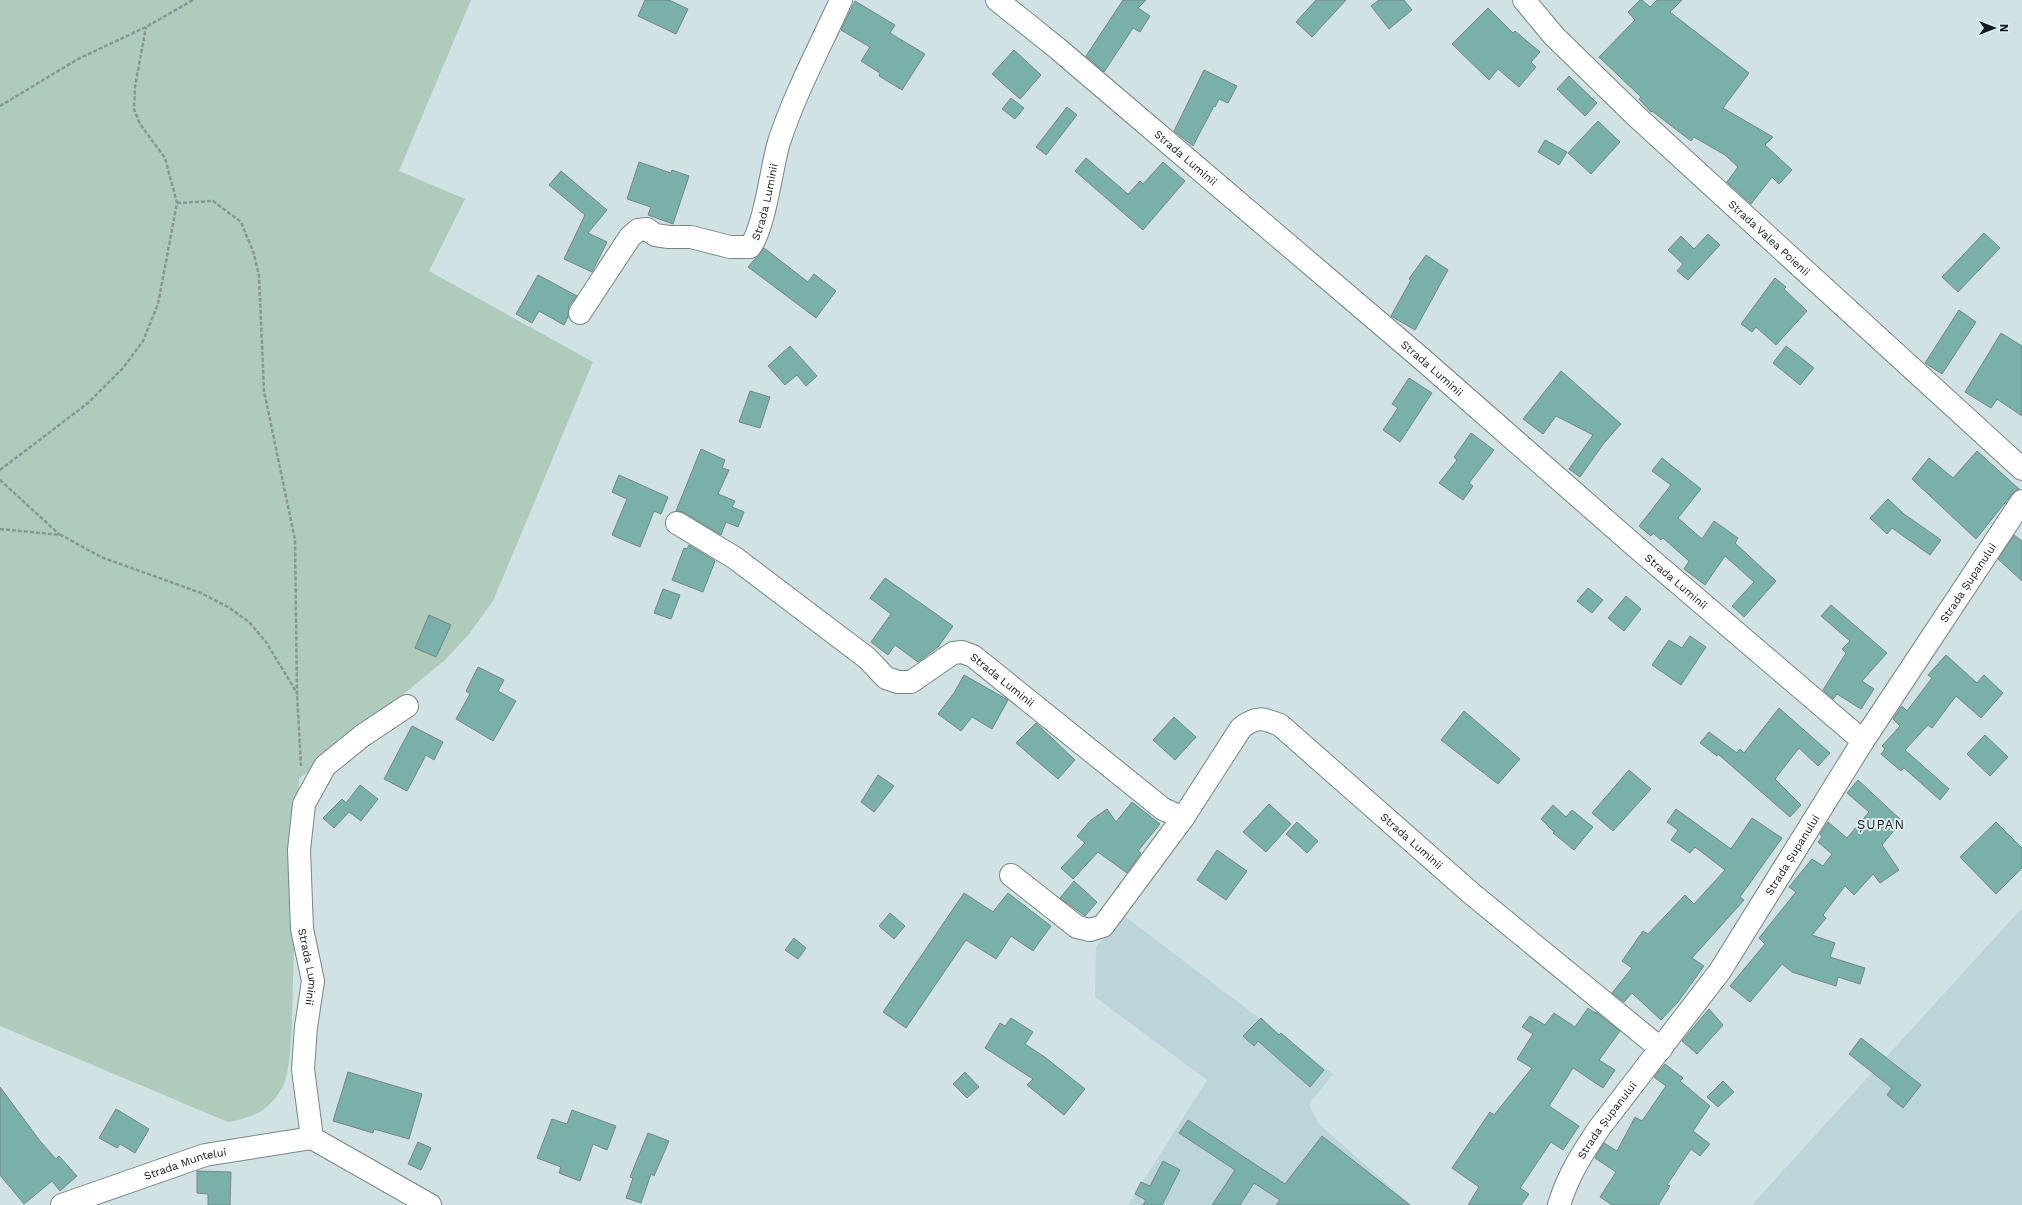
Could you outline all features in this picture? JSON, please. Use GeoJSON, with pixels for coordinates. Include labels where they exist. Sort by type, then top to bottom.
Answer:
{"type":"FeatureCollection","features":[{"type":"Feature","properties":{"kind":"street","name":"Strada Luminii"},"geometry":{"type":"LineString","coordinates":[[580,313],[630,236],[638,230],[647,229],[655,235],[669,237],[700,238],[730,247],[750,247],[758,232],[779,142],[793,105],[841,0]]}},
{"type":"Feature","properties":{"kind":"street","name":"Strada Luminii"},"geometry":{"type":"LineString","coordinates":[[998,0],[1069,58],[1422,359],[1634,546],[1863,741]]}},
{"type":"Feature","properties":{"kind":"street","name":"Strada Valea Poienii"},"geometry":{"type":"LineString","coordinates":[[1524,0],[1554,36],[1637,117],[2022,469]]}},
{"type":"Feature","properties":{"kind":"street","name":"Strada Șupanului"},"geometry":{"type":"LineString","coordinates":[[1559,1205],[1564,1188],[1583,1151],[1696,1004],[1746,931],[1863,741],[2022,501]]}},
{"type":"Feature","properties":{"kind":"street","name":"Strada Luminii"},"geometry":{"type":"LineString","coordinates":[[677,523],[735,558],[867,658],[886,678],[898,682],[911,682],[953,653],[962,652],[973,656],[1163,810],[1183,818]]}},
{"type":"Feature","properties":{"kind":"street","name":"Strada Luminii"},"geometry":{"type":"LineString","coordinates":[[312,1138],[304,1069],[306,1027],[313,981],[302,928],[299,850],[304,804],[325,766],[362,736],[407,706]]}},
{"type":"Feature","properties":{"kind":"street","name":"Strada Luminii"},"geometry":{"type":"LineString","coordinates":[[1011,875],[1077,928],[1090,930],[1103,926],[1183,818],[1241,728],[1251,720],[1266,719],[1280,725],[1472,894],[1660,1050]]}},
{"type":"Feature","properties":{"kind":"street","name":"Strada Muntelui"},"geometry":{"type":"LineString","coordinates":[[62,1205],[204,1155],[312,1138]]}},
{"type":"Feature","properties":{"kind":"street"},"geometry":{"type":"LineString","coordinates":[[312,1138],[430,1205]]}},
{"type":"Feature","properties":{"kind":"path"},"geometry":{"type":"LineString","coordinates":[[0,106],[78,59],[146,27],[193,0]]}},
{"type":"Feature","properties":{"kind":"path"},"geometry":{"type":"LineString","coordinates":[[0,470],[88,403],[122,368],[142,341],[158,304],[177,203],[165,158],[140,124],[134,109],[135,87],[146,27]]}},
{"type":"Feature","properties":{"kind":"path"},"geometry":{"type":"LineString","coordinates":[[177,203],[213,201],[241,222],[254,254],[259,276],[264,390],[295,540],[297,693],[302,773]]}},
{"type":"Feature","properties":{"kind":"path"},"geometry":{"type":"LineString","coordinates":[[0,480],[60,535],[101,557],[201,593],[239,614],[249,622],[266,642],[297,693]]}},
{"type":"Feature","properties":{"kind":"path"},"geometry":{"type":"LineString","coordinates":[[0,529],[60,535]]}},
{"type":"Feature","properties":{"kind":"shaded area"},"geometry":{"type":"Polygon","coordinates":[[[2022,908],[2022,1205],[1752,1205],[1898,1044],[2022,908]]]}},
{"type":"Feature","properties":{"kind":"shaded area"},"geometry":{"type":"Polygon","coordinates":[[[1123,915],[1333,1074],[1309,1104],[1318,1123],[1411,1205],[1128,1205],[1207,1080],[1095,997],[1096,947],[1123,915]]]}},
{"type":"Feature","properties":{"kind":"green space"},"geometry":{"type":"Polygon","coordinates":[[[0,0],[471,0],[399,171],[465,199],[429,271],[593,362],[493,601],[470,633],[444,661],[299,779],[292,1022],[290,1053],[286,1079],[277,1096],[266,1108],[245,1118],[228,1122],[0,1026],[0,0]]]}},
{"type":"Feature","properties":{"kind":"building"},"geometry":{"type":"Polygon","coordinates":[[[645,0],[669,0],[688,9],[676,34],[638,16],[645,0]]]}},
{"type":"Feature","properties":{"kind":"building"},"geometry":{"type":"Polygon","coordinates":[[[1123,0],[1146,0],[1138,8],[1150,16],[1140,32],[1133,28],[1104,72],[1086,56],[1123,0]]]}},
{"type":"Feature","properties":{"kind":"building"},"geometry":{"type":"Polygon","coordinates":[[[1316,0],[1346,0],[1312,37],[1296,22],[1316,0]]]}},
{"type":"Feature","properties":{"kind":"building"},"geometry":{"type":"Polygon","coordinates":[[[1379,0],[1404,0],[1412,10],[1389,29],[1371,6],[1379,0]]]}},
{"type":"Feature","properties":{"kind":"building"},"geometry":{"type":"Polygon","coordinates":[[[1640,0],[1650,7],[1657,0],[1682,0],[1670,12],[1749,73],[1723,108],[1773,137],[1765,145],[1792,170],[1779,184],[1772,177],[1751,204],[1727,182],[1738,167],[1725,155],[1694,137],[1691,141],[1652,111],[1651,112],[1639,99],[1641,97],[1599,57],[1635,20],[1628,12],[1640,0]]]}},
{"type":"Feature","properties":{"kind":"building"},"geometry":{"type":"Polygon","coordinates":[[[855,1],[895,25],[890,33],[925,54],[902,90],[879,76],[880,73],[861,61],[870,47],[841,30],[855,1]]]}},
{"type":"Feature","properties":{"kind":"building"},"geometry":{"type":"Polygon","coordinates":[[[1488,8],[1513,33],[1515,31],[1540,52],[1531,62],[1536,67],[1519,87],[1498,69],[1489,80],[1452,44],[1488,8]]]}},
{"type":"Feature","properties":{"kind":"building"},"geometry":{"type":"Polygon","coordinates":[[[1014,50],[1041,75],[1020,99],[992,74],[1014,50]]]}},
{"type":"Feature","properties":{"kind":"building"},"geometry":{"type":"Polygon","coordinates":[[[1204,70],[1237,86],[1228,103],[1219,99],[1193,146],[1174,131],[1204,70]]]}},
{"type":"Feature","properties":{"kind":"building"},"geometry":{"type":"Polygon","coordinates":[[[1569,76],[1597,103],[1585,116],[1557,89],[1569,76]]]}},
{"type":"Feature","properties":{"kind":"building"},"geometry":{"type":"Polygon","coordinates":[[[1011,98],[1024,108],[1015,119],[1002,109],[1011,98]]]}},
{"type":"Feature","properties":{"kind":"building"},"geometry":{"type":"Polygon","coordinates":[[[1067,107],[1077,115],[1046,155],[1036,147],[1067,107]]]}},
{"type":"Feature","properties":{"kind":"building"},"geometry":{"type":"Polygon","coordinates":[[[1598,121],[1620,142],[1591,174],[1568,153],[1598,121]]]}},
{"type":"Feature","properties":{"kind":"building"},"geometry":{"type":"Polygon","coordinates":[[[1545,140],[1567,152],[1559,165],[1538,152],[1545,140]]]}},
{"type":"Feature","properties":{"kind":"building"},"geometry":{"type":"Polygon","coordinates":[[[1086,158],[1128,194],[1140,181],[1143,184],[1163,162],[1185,181],[1143,230],[1075,171],[1086,158]]]}},
{"type":"Feature","properties":{"kind":"building"},"geometry":{"type":"Polygon","coordinates":[[[639,162],[671,173],[672,170],[689,176],[673,224],[648,215],[651,207],[627,199],[639,162]]]}},
{"type":"Feature","properties":{"kind":"building"},"geometry":{"type":"Polygon","coordinates":[[[561,171],[607,210],[588,233],[607,242],[592,272],[564,259],[585,215],[549,185],[561,171]]]}},
{"type":"Feature","properties":{"kind":"building"},"geometry":{"type":"Polygon","coordinates":[[[1984,233],[2000,248],[1958,292],[1942,277],[1984,233]]]}},
{"type":"Feature","properties":{"kind":"building"},"geometry":{"type":"Polygon","coordinates":[[[1708,234],[1720,245],[1688,280],[1677,271],[1683,264],[1668,250],[1681,236],[1694,249],[1708,234]]]}},
{"type":"Feature","properties":{"kind":"building"},"geometry":{"type":"Polygon","coordinates":[[[764,248],[808,282],[814,274],[836,291],[816,318],[748,267],[764,248]]]}},
{"type":"Feature","properties":{"kind":"building"},"geometry":{"type":"Polygon","coordinates":[[[1426,255],[1448,270],[1415,330],[1391,316],[1411,280],[1409,279],[1426,255]]]}},
{"type":"Feature","properties":{"kind":"building"},"geometry":{"type":"Polygon","coordinates":[[[538,275],[577,296],[569,306],[568,317],[564,325],[539,311],[532,323],[516,314],[538,275]]]}},
{"type":"Feature","properties":{"kind":"building"},"geometry":{"type":"Polygon","coordinates":[[[1775,278],[1786,287],[1784,289],[1807,311],[1776,345],[1756,327],[1752,332],[1741,324],[1775,278]]]}},
{"type":"Feature","properties":{"kind":"building"},"geometry":{"type":"Polygon","coordinates":[[[1959,310],[1976,322],[1942,374],[1925,363],[1959,310]]]}},
{"type":"Feature","properties":{"kind":"building"},"geometry":{"type":"Polygon","coordinates":[[[2001,333],[2022,346],[2022,416],[1997,399],[1991,408],[1965,392],[2001,333]]]}},
{"type":"Feature","properties":{"kind":"building"},"geometry":{"type":"Polygon","coordinates":[[[790,346],[817,376],[806,386],[797,375],[785,385],[768,366],[790,346]]]}},
{"type":"Feature","properties":{"kind":"building"},"geometry":{"type":"Polygon","coordinates":[[[1786,346],[1814,368],[1800,385],[1773,363],[1786,346]]]}},
{"type":"Feature","properties":{"kind":"building"},"geometry":{"type":"Polygon","coordinates":[[[1561,371],[1621,424],[1604,443],[1580,477],[1569,469],[1593,435],[1556,416],[1543,434],[1523,419],[1561,371]]]}},
{"type":"Feature","properties":{"kind":"building"},"geometry":{"type":"Polygon","coordinates":[[[1409,378],[1432,393],[1400,442],[1383,430],[1398,408],[1392,404],[1409,378]]]}},
{"type":"Feature","properties":{"kind":"building"},"geometry":{"type":"Polygon","coordinates":[[[750,391],[770,397],[760,428],[739,422],[750,391]]]}},
{"type":"Feature","properties":{"kind":"building"},"geometry":{"type":"Polygon","coordinates":[[[1471,433],[1494,450],[1469,483],[1473,486],[1463,500],[1439,483],[1457,460],[1454,457],[1471,433]]]}},
{"type":"Feature","properties":{"kind":"building"},"geometry":{"type":"Polygon","coordinates":[[[701,449],[725,460],[722,468],[729,470],[718,494],[735,501],[732,507],[744,512],[738,527],[726,522],[721,535],[683,512],[676,511],[701,449]]]}},
{"type":"Feature","properties":{"kind":"building"},"geometry":{"type":"Polygon","coordinates":[[[1977,451],[2019,489],[2012,494],[1976,539],[1912,479],[1929,458],[1953,478],[1977,451]]]}},
{"type":"Feature","properties":{"kind":"building"},"geometry":{"type":"Polygon","coordinates":[[[1662,458],[1701,489],[1678,518],[1702,539],[1714,521],[1738,538],[1735,543],[1776,581],[1744,617],[1732,606],[1754,582],[1725,556],[1705,585],[1684,569],[1689,561],[1663,538],[1661,540],[1653,533],[1651,536],[1639,526],[1671,485],[1652,471],[1662,458]]]}},
{"type":"Feature","properties":{"kind":"building"},"geometry":{"type":"Polygon","coordinates":[[[619,475],[668,497],[661,514],[654,511],[640,547],[612,535],[627,499],[612,492],[619,475]]]}},
{"type":"Feature","properties":{"kind":"building"},"geometry":{"type":"Polygon","coordinates":[[[1888,499],[1904,514],[1941,540],[1930,555],[1892,528],[1887,534],[1870,518],[1888,499]]]}},
{"type":"Feature","properties":{"kind":"building"},"geometry":{"type":"Polygon","coordinates":[[[2014,535],[2022,541],[2022,581],[1998,559],[2014,535]]]}},
{"type":"Feature","properties":{"kind":"building"},"geometry":{"type":"Polygon","coordinates":[[[689,545],[715,561],[703,592],[672,580],[684,548],[687,549],[689,545]]]}},
{"type":"Feature","properties":{"kind":"building"},"geometry":{"type":"Polygon","coordinates":[[[885,578],[953,626],[938,647],[918,662],[895,645],[888,655],[871,642],[891,614],[870,598],[885,578]]]}},
{"type":"Feature","properties":{"kind":"building"},"geometry":{"type":"Polygon","coordinates":[[[1588,588],[1603,600],[1592,613],[1577,601],[1588,588]]]}},
{"type":"Feature","properties":{"kind":"building"},"geometry":{"type":"Polygon","coordinates":[[[663,589],[680,595],[671,619],[654,613],[663,589]]]}},
{"type":"Feature","properties":{"kind":"building"},"geometry":{"type":"Polygon","coordinates":[[[1626,596],[1641,609],[1624,631],[1608,618],[1626,596]]]}},
{"type":"Feature","properties":{"kind":"building"},"geometry":{"type":"Polygon","coordinates":[[[1831,605],[1887,653],[1862,681],[1874,689],[1861,709],[1837,694],[1833,699],[1823,690],[1846,653],[1842,649],[1850,641],[1821,616],[1831,605]]]}},
{"type":"Feature","properties":{"kind":"building"},"geometry":{"type":"Polygon","coordinates":[[[429,615],[451,625],[436,657],[415,648],[429,615]]]}},
{"type":"Feature","properties":{"kind":"building"},"geometry":{"type":"Polygon","coordinates":[[[1690,636],[1706,647],[1681,685],[1652,665],[1669,640],[1682,648],[1690,636]]]}},
{"type":"Feature","properties":{"kind":"building"},"geometry":{"type":"Polygon","coordinates":[[[1946,655],[1977,683],[1984,675],[2003,693],[1981,718],[1956,696],[1932,728],[1928,725],[1905,750],[1949,789],[1940,800],[1904,768],[1901,771],[1881,754],[1885,749],[1882,746],[1900,726],[1893,719],[1902,706],[1907,711],[1932,678],[1928,675],[1946,655]]]}},
{"type":"Feature","properties":{"kind":"building"},"geometry":{"type":"Polygon","coordinates":[[[478,667],[504,680],[498,691],[516,701],[493,741],[456,719],[470,694],[466,691],[478,667]]]}},
{"type":"Feature","properties":{"kind":"building"},"geometry":{"type":"Polygon","coordinates":[[[964,675],[1008,700],[992,729],[972,717],[961,731],[938,714],[954,693],[964,675]]]}},
{"type":"Feature","properties":{"kind":"building"},"geometry":{"type":"Polygon","coordinates":[[[1779,708],[1830,753],[1818,766],[1799,748],[1775,779],[1801,805],[1790,817],[1718,754],[1717,756],[1700,743],[1709,732],[1737,753],[1740,749],[1744,753],[1779,708]]]}},
{"type":"Feature","properties":{"kind":"building"},"geometry":{"type":"Polygon","coordinates":[[[1464,711],[1520,759],[1498,784],[1441,740],[1464,711]]]}},
{"type":"Feature","properties":{"kind":"building"},"geometry":{"type":"Polygon","coordinates":[[[1174,717],[1196,737],[1175,760],[1153,740],[1174,717]]]}},
{"type":"Feature","properties":{"kind":"building"},"geometry":{"type":"Polygon","coordinates":[[[1036,723],[1075,760],[1058,779],[1016,743],[1036,723]]]}},
{"type":"Feature","properties":{"kind":"building"},"geometry":{"type":"Polygon","coordinates":[[[412,726],[443,742],[434,760],[426,755],[407,791],[384,779],[412,726]]]}},
{"type":"Feature","properties":{"kind":"building"},"geometry":{"type":"Polygon","coordinates":[[[1985,735],[2008,757],[1990,776],[1967,754],[1985,735]]]}},
{"type":"Feature","properties":{"kind":"building"},"geometry":{"type":"Polygon","coordinates":[[[1629,770],[1651,789],[1613,831],[1592,813],[1629,770]]]}},
{"type":"Feature","properties":{"kind":"building"},"geometry":{"type":"Polygon","coordinates":[[[878,775],[894,786],[874,812],[861,802],[878,775]]]}},
{"type":"Feature","properties":{"kind":"building"},"geometry":{"type":"Polygon","coordinates":[[[1858,780],[1902,821],[1882,845],[1899,870],[1880,883],[1873,874],[1854,895],[1845,886],[1823,915],[1826,918],[1812,935],[1835,943],[1830,957],[1865,968],[1860,984],[1838,977],[1836,986],[1792,972],[1782,964],[1750,1002],[1730,986],[1765,944],[1759,938],[1796,892],[1789,887],[1812,859],[1823,866],[1832,854],[1818,842],[1822,837],[1820,834],[1828,822],[1847,838],[1869,812],[1847,793],[1858,780]]]}},
{"type":"Feature","properties":{"kind":"building"},"geometry":{"type":"Polygon","coordinates":[[[360,785],[378,799],[361,821],[349,812],[334,828],[323,818],[342,799],[346,803],[360,785]]]}},
{"type":"Feature","properties":{"kind":"building"},"geometry":{"type":"Polygon","coordinates":[[[1132,802],[1160,824],[1138,851],[1141,853],[1127,873],[1098,852],[1073,879],[1061,868],[1085,843],[1077,836],[1091,820],[1107,809],[1116,822],[1132,802]]]}},
{"type":"Feature","properties":{"kind":"building"},"geometry":{"type":"Polygon","coordinates":[[[1269,804],[1291,824],[1266,852],[1243,832],[1269,804]]]}},
{"type":"Feature","properties":{"kind":"building"},"geometry":{"type":"Polygon","coordinates":[[[1553,805],[1566,817],[1572,810],[1593,827],[1574,850],[1553,833],[1554,832],[1541,819],[1553,805]]]}},
{"type":"Feature","properties":{"kind":"building"},"geometry":{"type":"Polygon","coordinates":[[[1676,809],[1731,849],[1752,818],[1782,838],[1740,897],[1744,900],[1692,958],[1704,966],[1678,1002],[1661,1020],[1632,993],[1624,1002],[1612,993],[1632,968],[1622,961],[1643,931],[1648,934],[1685,895],[1694,904],[1725,870],[1695,847],[1690,853],[1671,840],[1678,830],[1667,822],[1676,809]]]}},
{"type":"Feature","properties":{"kind":"building"},"geometry":{"type":"Polygon","coordinates":[[[1297,822],[1318,841],[1307,853],[1286,834],[1297,822]]]}},
{"type":"Feature","properties":{"kind":"building"},"geometry":{"type":"Polygon","coordinates":[[[1996,822],[2022,848],[2022,868],[1996,894],[1960,857],[1996,822]]]}},
{"type":"Feature","properties":{"kind":"building"},"geometry":{"type":"Polygon","coordinates":[[[1217,850],[1247,871],[1226,900],[1197,880],[1217,850]]]}},
{"type":"Feature","properties":{"kind":"building"},"geometry":{"type":"Polygon","coordinates":[[[1074,881],[1097,902],[1085,916],[1060,898],[1074,881]]]}},
{"type":"Feature","properties":{"kind":"building"},"geometry":{"type":"Polygon","coordinates":[[[964,893],[993,912],[1008,893],[1051,926],[1033,951],[1011,936],[996,959],[966,940],[906,1028],[883,1012],[964,893]]]}},
{"type":"Feature","properties":{"kind":"building"},"geometry":{"type":"Polygon","coordinates":[[[890,913],[905,926],[894,939],[879,926],[890,913]]]}},
{"type":"Feature","properties":{"kind":"building"},"geometry":{"type":"Polygon","coordinates":[[[794,938],[806,948],[798,959],[785,950],[794,938]]]}},
{"type":"Feature","properties":{"kind":"building"},"geometry":{"type":"Polygon","coordinates":[[[1588,1008],[1595,1013],[1596,1012],[1620,1031],[1599,1060],[1615,1070],[1603,1088],[1573,1068],[1549,1106],[1579,1126],[1563,1150],[1551,1142],[1520,1188],[1529,1194],[1521,1205],[1468,1205],[1479,1187],[1452,1168],[1490,1112],[1494,1115],[1532,1068],[1517,1059],[1533,1034],[1522,1027],[1530,1016],[1545,1025],[1554,1013],[1575,1027],[1588,1008]]]}},
{"type":"Feature","properties":{"kind":"building"},"geometry":{"type":"Polygon","coordinates":[[[1709,1009],[1723,1025],[1697,1054],[1682,1041],[1709,1009]]]}},
{"type":"Feature","properties":{"kind":"building"},"geometry":{"type":"Polygon","coordinates":[[[1011,1018],[1033,1032],[1025,1044],[1046,1058],[1085,1089],[1064,1115],[1027,1085],[1033,1079],[985,1048],[1000,1023],[1005,1026],[1011,1018]]]}},
{"type":"Feature","properties":{"kind":"building"},"geometry":{"type":"Polygon","coordinates":[[[1261,1018],[1279,1035],[1281,1033],[1324,1070],[1310,1087],[1258,1041],[1254,1046],[1243,1036],[1261,1018]]]}},
{"type":"Feature","properties":{"kind":"building"},"geometry":{"type":"Polygon","coordinates":[[[1861,1038],[1921,1085],[1903,1108],[1887,1095],[1892,1088],[1849,1054],[1861,1038]]]}},
{"type":"Feature","properties":{"kind":"building"},"geometry":{"type":"Polygon","coordinates":[[[1665,1064],[1683,1078],[1680,1081],[1710,1106],[1693,1131],[1710,1144],[1700,1156],[1691,1149],[1667,1185],[1670,1186],[1658,1205],[1612,1205],[1600,1197],[1616,1172],[1595,1158],[1604,1143],[1617,1151],[1635,1117],[1642,1121],[1666,1086],[1654,1077],[1665,1064]]]}},
{"type":"Feature","properties":{"kind":"building"},"geometry":{"type":"Polygon","coordinates":[[[348,1072],[422,1094],[409,1139],[374,1129],[373,1133],[333,1121],[348,1072]]]}},
{"type":"Feature","properties":{"kind":"building"},"geometry":{"type":"Polygon","coordinates":[[[965,1072],[979,1087],[967,1098],[953,1084],[965,1072]]]}},
{"type":"Feature","properties":{"kind":"building"},"geometry":{"type":"Polygon","coordinates":[[[1723,1081],[1734,1092],[1718,1107],[1707,1097],[1723,1081]]]}},
{"type":"Feature","properties":{"kind":"building"},"geometry":{"type":"Polygon","coordinates":[[[0,1087],[40,1141],[56,1159],[59,1156],[77,1176],[60,1191],[52,1181],[24,1204],[0,1175],[0,1087]]]}},
{"type":"Feature","properties":{"kind":"building"},"geometry":{"type":"Polygon","coordinates":[[[116,1109],[149,1129],[135,1153],[120,1144],[117,1148],[99,1138],[116,1109]]]}},
{"type":"Feature","properties":{"kind":"building"},"geometry":{"type":"Polygon","coordinates":[[[572,1110],[616,1126],[607,1150],[593,1144],[580,1181],[559,1173],[561,1167],[537,1158],[552,1119],[567,1124],[572,1110]]]}},
{"type":"Feature","properties":{"kind":"building"},"geometry":{"type":"Polygon","coordinates":[[[1188,1120],[1285,1184],[1322,1136],[1410,1205],[1276,1205],[1280,1200],[1254,1183],[1240,1205],[1212,1205],[1235,1170],[1179,1133],[1188,1120]]]}},
{"type":"Feature","properties":{"kind":"building"},"geometry":{"type":"Polygon","coordinates":[[[648,1133],[669,1141],[654,1176],[651,1174],[641,1203],[626,1198],[633,1178],[630,1177],[648,1133]]]}},
{"type":"Feature","properties":{"kind":"building"},"geometry":{"type":"Polygon","coordinates":[[[418,1142],[431,1148],[421,1170],[408,1164],[418,1142]]]}},
{"type":"Feature","properties":{"kind":"building"},"geometry":{"type":"Polygon","coordinates":[[[1163,1161],[1180,1170],[1162,1205],[1143,1205],[1146,1200],[1135,1194],[1141,1182],[1150,1186],[1163,1161]]]}},
{"type":"Feature","properties":{"kind":"building"},"geometry":{"type":"Polygon","coordinates":[[[197,1171],[231,1172],[230,1205],[208,1205],[208,1194],[197,1193],[197,1171]]]}},
{"type":"Feature","properties":{"kind":"district","name":"ȘUPAN"},"geometry":{"type":"Point","coordinates":[1881,824]}}]}
